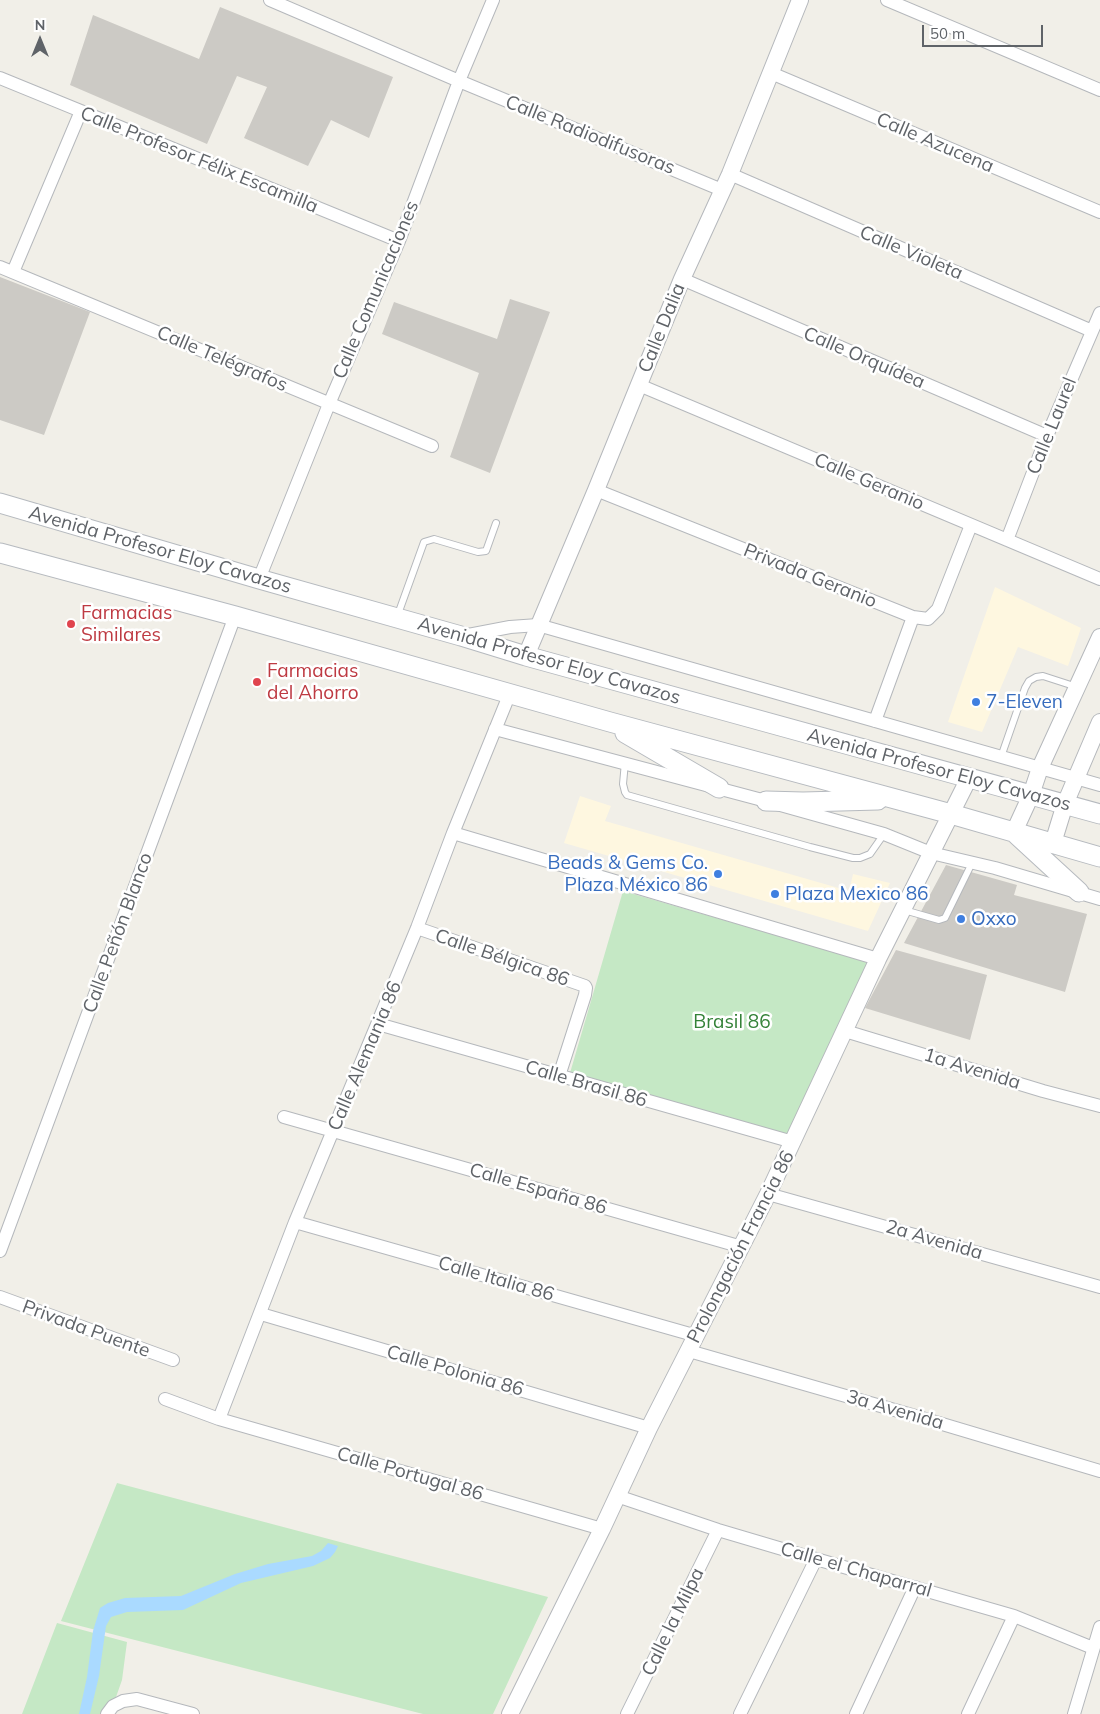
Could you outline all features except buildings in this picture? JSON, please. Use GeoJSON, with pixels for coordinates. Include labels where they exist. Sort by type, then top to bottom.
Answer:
{"type":"FeatureCollection","features":[{"type":"Feature","properties":{"kind":"main road","name":"Avenida Profesor Eloy Cavazos"},"geometry":{"type":"LineString","coordinates":[[0,503],[526,656],[1100,814]]}},
{"type":"Feature","properties":{"kind":"main road","name":"Avenida Profesor Eloy Cavazos"},"geometry":{"type":"LineString","coordinates":[[0,553],[235,616],[1100,857]]}},
{"type":"Feature","properties":{"kind":"main road"},"geometry":{"type":"LineString","coordinates":[[610,722],[640,742],[719,788]]}},
{"type":"Feature","properties":{"kind":"main road"},"geometry":{"type":"LineString","coordinates":[[766,801],[803,802],[896,799]]}},
{"type":"Feature","properties":{"kind":"main road"},"geometry":{"type":"LineString","coordinates":[[1014,832],[1079,892]]}},
{"type":"Feature","properties":{"kind":"street","name":"Calle Radiodifusoras"},"geometry":{"type":"LineString","coordinates":[[270,0],[722,190]]}},
{"type":"Feature","properties":{"kind":"street","name":"Calle Comunicaciones"},"geometry":{"type":"LineString","coordinates":[[259,579],[329,404],[399,241],[459,81],[493,0]]}},
{"type":"Feature","properties":{"kind":"street","name":"Calle Dalia"},"geometry":{"type":"LineString","coordinates":[[526,656],[682,279],[730,174],[800,0]]}},
{"type":"Feature","properties":{"kind":"street"},"geometry":{"type":"LineString","coordinates":[[888,0],[1100,90]]}},
{"type":"Feature","properties":{"kind":"street","name":"Calle Azucena"},"geometry":{"type":"LineString","coordinates":[[770,74],[1100,212]]}},
{"type":"Feature","properties":{"kind":"street","name":"Calle Profesor Félix Escamilla"},"geometry":{"type":"LineString","coordinates":[[0,78],[399,241]]}},
{"type":"Feature","properties":{"kind":"street"},"geometry":{"type":"LineString","coordinates":[[13,272],[81,111]]}},
{"type":"Feature","properties":{"kind":"street","name":"Calle Violeta"},"geometry":{"type":"LineString","coordinates":[[730,174],[1092,331]]}},
{"type":"Feature","properties":{"kind":"street","name":"Calle Telégrafos"},"geometry":{"type":"LineString","coordinates":[[0,267],[432,446]]}},
{"type":"Feature","properties":{"kind":"street","name":"Calle Orquídea"},"geometry":{"type":"LineString","coordinates":[[682,279],[1047,436]]}},
{"type":"Feature","properties":{"kind":"street","name":"Calle Laurel"},"geometry":{"type":"LineString","coordinates":[[1007,540],[1047,436],[1100,312]]}},
{"type":"Feature","properties":{"kind":"street","name":"Calle Geranio"},"geometry":{"type":"LineString","coordinates":[[639,385],[1100,579]]}},
{"type":"Feature","properties":{"kind":"street","name":"Privada Geranio"},"geometry":{"type":"LineString","coordinates":[[596,490],[913,617]]}},
{"type":"Feature","properties":{"kind":"street"},"geometry":{"type":"LineString","coordinates":[[875,721],[913,617],[928,619],[938,609],[971,525]]}},
{"type":"Feature","properties":{"kind":"street","name":"Calle Peñón Blanco"},"geometry":{"type":"LineString","coordinates":[[0,1250],[235,616]]}},
{"type":"Feature","properties":{"kind":"street"},"geometry":{"type":"LineString","coordinates":[[461,636],[503,628],[538,625],[1100,785]]}},
{"type":"Feature","properties":{"kind":"street"},"geometry":{"type":"LineString","coordinates":[[1014,832],[1031,795],[1040,768],[1100,637]]}},
{"type":"Feature","properties":{"kind":"street","name":"Calle Alemania 86"},"geometry":{"type":"LineString","coordinates":[[219,1419],[295,1222],[378,1024],[510,693]]}},
{"type":"Feature","properties":{"kind":"street"},"geometry":{"type":"LineString","coordinates":[[1053,843],[1065,804],[1100,722]]}},
{"type":"Feature","properties":{"kind":"street"},"geometry":{"type":"LineString","coordinates":[[495,729],[766,801],[884,834],[931,852],[1100,898]]}},
{"type":"Feature","properties":{"kind":"street","name":"Prolongación Francia 86"},"geometry":{"type":"LineString","coordinates":[[510,1714],[649,1428],[768,1194],[878,959],[969,778]]}},
{"type":"Feature","properties":{"kind":"street"},"geometry":{"type":"LineString","coordinates":[[453,833],[878,959]]}},
{"type":"Feature","properties":{"kind":"street","name":"Calle Bélgica 86"},"geometry":{"type":"LineString","coordinates":[[417,928],[586,988],[559,1076]]}},
{"type":"Feature","properties":{"kind":"street","name":"Calle Brasil 86"},"geometry":{"type":"LineString","coordinates":[[378,1024],[793,1142]]}},
{"type":"Feature","properties":{"kind":"street","name":"1a Avenida"},"geometry":{"type":"LineString","coordinates":[[845,1032],[1100,1106]]}},
{"type":"Feature","properties":{"kind":"street","name":"Calle España 86"},"geometry":{"type":"LineString","coordinates":[[284,1117],[742,1246]]}},
{"type":"Feature","properties":{"kind":"street","name":"2a Avenida"},"geometry":{"type":"LineString","coordinates":[[768,1194],[1100,1287]]}},
{"type":"Feature","properties":{"kind":"street","name":"Calle Italia 86"},"geometry":{"type":"LineString","coordinates":[[295,1222],[697,1336]]}},
{"type":"Feature","properties":{"kind":"street","name":"Privada Puente"},"geometry":{"type":"LineString","coordinates":[[0,1298],[172,1360]]}},
{"type":"Feature","properties":{"kind":"street","name":"Calle Polonia 86"},"geometry":{"type":"LineString","coordinates":[[261,1314],[649,1428]]}},
{"type":"Feature","properties":{"kind":"street","name":"3a Avenida"},"geometry":{"type":"LineString","coordinates":[[689,1351],[1100,1471]]}},
{"type":"Feature","properties":{"kind":"street","name":"Calle Portugal 86"},"geometry":{"type":"LineString","coordinates":[[165,1399],[219,1419],[602,1528]]}},
{"type":"Feature","properties":{"kind":"street","name":"Calle el Chaparral"},"geometry":{"type":"LineString","coordinates":[[617,1496],[718,1530],[1014,1616],[1093,1648]]}},
{"type":"Feature","properties":{"kind":"street","name":"Calle la Milpa"},"geometry":{"type":"LineString","coordinates":[[627,1714],[718,1530]]}},
{"type":"Feature","properties":{"kind":"street"},"geometry":{"type":"LineString","coordinates":[[740,1714],[816,1559]]}},
{"type":"Feature","properties":{"kind":"street"},"geometry":{"type":"LineString","coordinates":[[856,1714],[915,1587]]}},
{"type":"Feature","properties":{"kind":"street"},"geometry":{"type":"LineString","coordinates":[[968,1714],[1014,1616]]}},
{"type":"Feature","properties":{"kind":"street"},"geometry":{"type":"LineString","coordinates":[[1077,1713],[1100,1627]]}},
{"type":"Feature","properties":{"kind":"street"},"geometry":{"type":"LineString","coordinates":[[107,1714],[113,1706],[123,1701],[136,1699],[193,1714]]}},
{"type":"Feature","properties":{"kind":"lane"},"geometry":{"type":"LineString","coordinates":[[396,618],[424,542],[434,539],[478,552],[486,551],[496,523]]}},
{"type":"Feature","properties":{"kind":"lane"},"geometry":{"type":"LineString","coordinates":[[1001,757],[1029,681],[1042,676],[1078,688]]}},
{"type":"Feature","properties":{"kind":"lane"},"geometry":{"type":"LineString","coordinates":[[625,762],[623,784],[624,792],[627,795],[810,847],[852,858],[860,858],[870,854],[884,834]]}},
{"type":"Feature","properties":{"kind":"lane"},"geometry":{"type":"LineString","coordinates":[[903,910],[939,920],[945,918],[972,863]]}},
{"type":"Feature","properties":{"kind":"shaded area"},"geometry":{"type":"Polygon","coordinates":[[[995,587],[1081,628],[1068,666],[1018,647],[982,732],[948,722],[995,587]]]}},
{"type":"Feature","properties":{"kind":"shaded area"},"geometry":{"type":"Polygon","coordinates":[[[580,796],[611,806],[605,821],[849,891],[853,874],[890,883],[868,931],[564,843],[580,796]]]}},
{"type":"Feature","properties":{"kind":"green space","name":"Brasil 86"},"geometry":{"type":"Polygon","coordinates":[[[623,891],[869,962],[786,1138],[570,1073],[623,891]]]}},
{"type":"Feature","properties":{"kind":"green space"},"geometry":{"type":"Polygon","coordinates":[[[117,1483],[548,1597],[493,1714],[423,1714],[61,1621],[117,1483]]]}},
{"type":"Feature","properties":{"kind":"green space"},"geometry":{"type":"Polygon","coordinates":[[[57,1623],[127,1642],[122,1680],[110,1714],[22,1714],[57,1623]]]}},
{"type":"Feature","properties":{"kind":"water"},"geometry":{"type":"Polygon","coordinates":[[[328,1543],[338,1546],[335,1552],[330,1558],[313,1566],[241,1583],[183,1610],[127,1612],[111,1617],[106,1626],[99,1676],[90,1714],[79,1714],[87,1677],[93,1631],[100,1608],[108,1603],[125,1598],[181,1596],[235,1574],[268,1564],[312,1556],[321,1551],[328,1543]]]}},
{"type":"Feature","properties":{"kind":"place","name":"Farmacias Similares"},"geometry":{"type":"Point","coordinates":[71,624]}},
{"type":"Feature","properties":{"kind":"place","name":"Farmacias del Ahorro"},"geometry":{"type":"Point","coordinates":[257,682]}},
{"type":"Feature","properties":{"kind":"place","name":"7-Eleven"},"geometry":{"type":"Point","coordinates":[976,702]}},
{"type":"Feature","properties":{"kind":"place","name":"Beads & Gems Co. Plaza México 86"},"geometry":{"type":"Point","coordinates":[718,874]}},
{"type":"Feature","properties":{"kind":"place","name":"Plaza Mexico 86"},"geometry":{"type":"Point","coordinates":[775,894]}},
{"type":"Feature","properties":{"kind":"place","name":"Oxxo"},"geometry":{"type":"Point","coordinates":[961,919]}}]}
